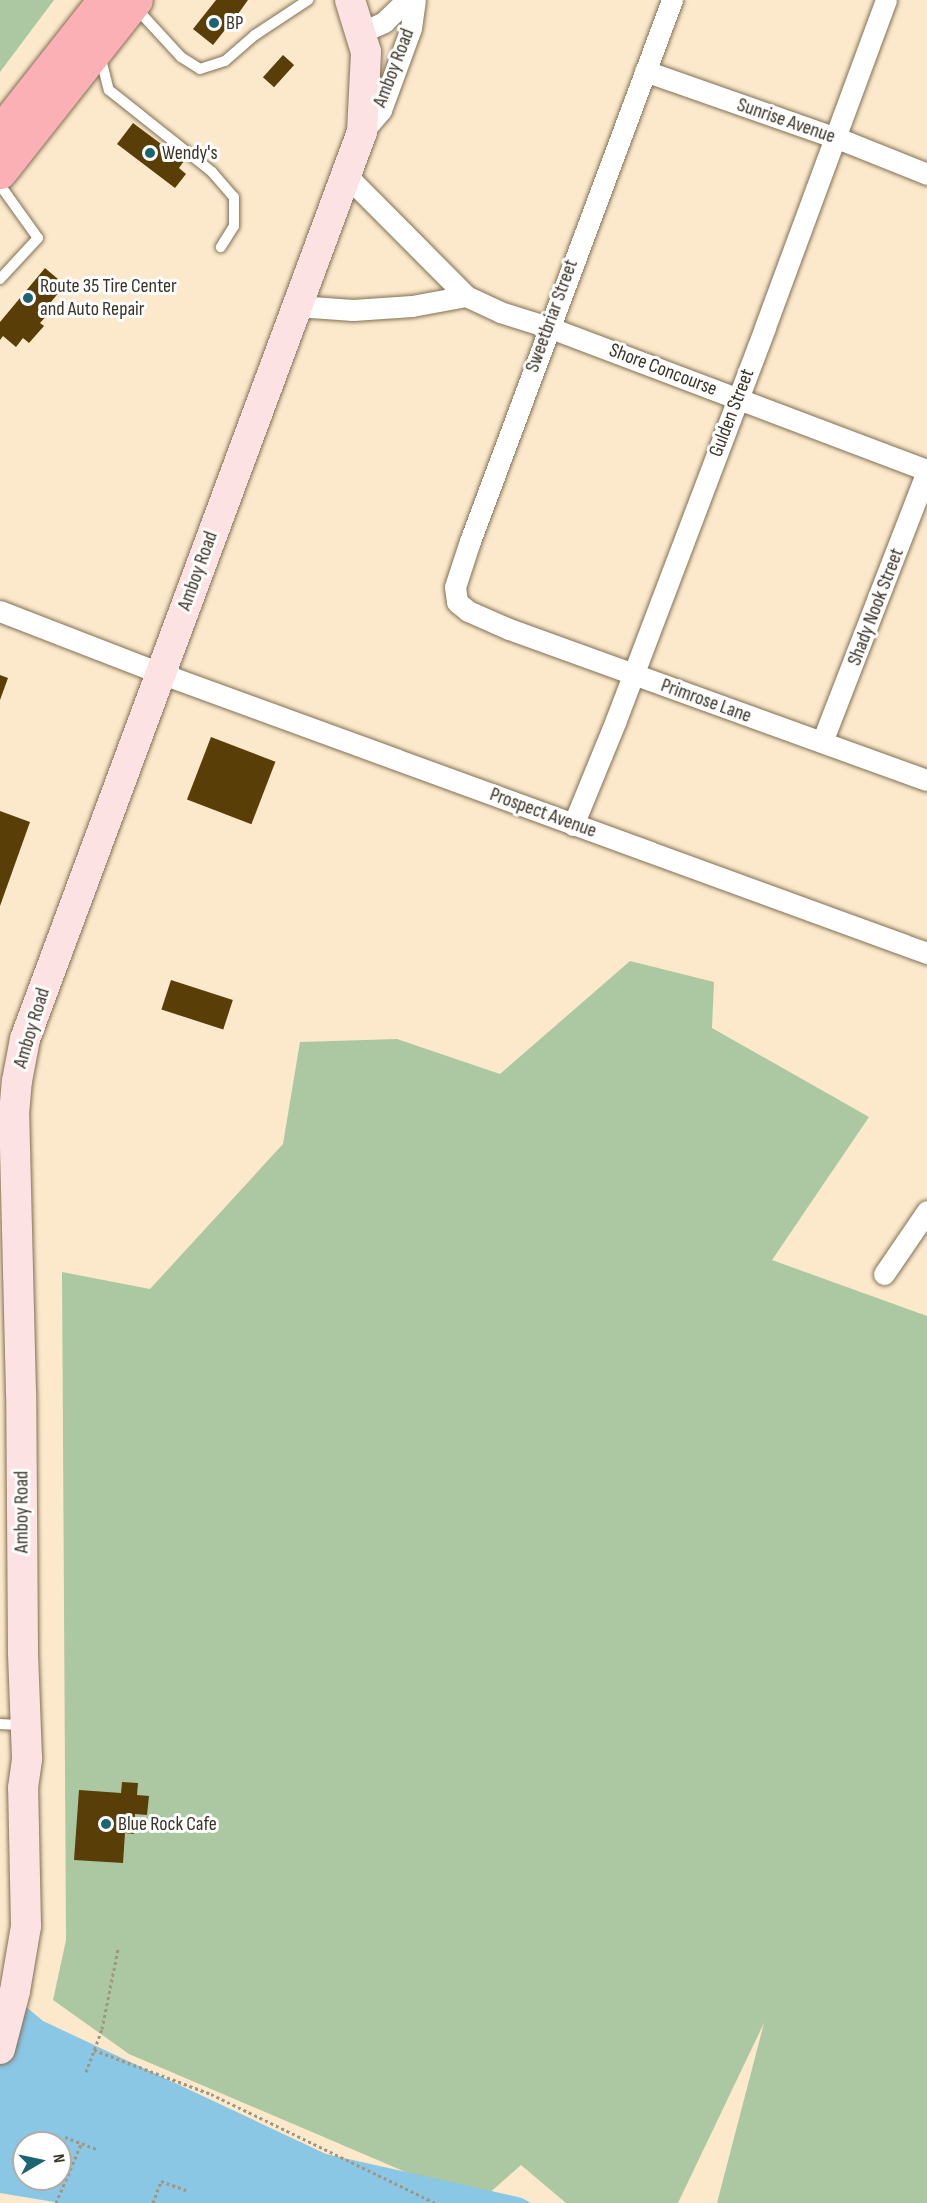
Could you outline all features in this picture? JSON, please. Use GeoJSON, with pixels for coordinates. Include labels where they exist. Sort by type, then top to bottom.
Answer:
{"type":"FeatureCollection","features":[{"type":"Feature","properties":{"kind":"highway"},"geometry":{"type":"LineString","coordinates":[[0,172],[98,48],[124,1]]}},
{"type":"Feature","properties":{"kind":"highway"},"geometry":{"type":"LineString","coordinates":[[0,132],[124,1]]}},
{"type":"Feature","properties":{"kind":"main road","name":"Amboy Road"},"geometry":{"type":"LineString","coordinates":[[0,2049],[15,1991],[26,1926],[23,1799],[27,1758],[13,1725],[14,1129],[17,1081],[25,1039],[362,132],[366,75],[362,32],[350,0]]}},
{"type":"Feature","properties":{"kind":"street","name":"Amboy Road"},"geometry":{"type":"LineString","coordinates":[[362,32],[384,22],[407,0]]}},
{"type":"Feature","properties":{"kind":"street","name":"Amboy Road"},"geometry":{"type":"LineString","coordinates":[[362,132],[381,110],[411,28],[415,0]]}},
{"type":"Feature","properties":{"kind":"street","name":"Sweetbriar Street"},"geometry":{"type":"LineString","coordinates":[[487,620],[468,611],[457,602],[455,587],[548,327],[672,0]]}},
{"type":"Feature","properties":{"kind":"street","name":"Gulden Street"},"geometry":{"type":"LineString","coordinates":[[573,825],[633,675],[886,0]]}},
{"type":"Feature","properties":{"kind":"street","name":"Sunrise Avenue"},"geometry":{"type":"LineString","coordinates":[[645,71],[927,174]]}},
{"type":"Feature","properties":{"kind":"street","name":"Shore Concourse"},"geometry":{"type":"LineString","coordinates":[[347,176],[466,296],[500,312],[548,327],[927,470]]}},
{"type":"Feature","properties":{"kind":"street"},"geometry":{"type":"LineString","coordinates":[[297,306],[353,310],[412,306],[466,296]]}},
{"type":"Feature","properties":{"kind":"street","name":"Shady Nook Street"},"geometry":{"type":"LineString","coordinates":[[822,742],[927,470]]}},
{"type":"Feature","properties":{"kind":"street","name":"Prospect Avenue"},"geometry":{"type":"LineString","coordinates":[[0,611],[160,673],[927,953]]}},
{"type":"Feature","properties":{"kind":"street","name":"Primrose Lane"},"geometry":{"type":"LineString","coordinates":[[487,620],[927,780]]}},
{"type":"Feature","properties":{"kind":"street"},"geometry":{"type":"LineString","coordinates":[[884,1274],[927,1211]]}},
{"type":"Feature","properties":{"kind":"lane"},"geometry":{"type":"LineString","coordinates":[[124,1],[181,57],[201,69],[225,61],[255,34],[308,0]]}},
{"type":"Feature","properties":{"kind":"lane"},"geometry":{"type":"LineString","coordinates":[[98,48],[109,90],[212,172],[234,197],[234,226],[221,247]]}},
{"type":"Feature","properties":{"kind":"lane"},"geometry":{"type":"LineString","coordinates":[[0,185],[38,238],[0,279]]}},
{"type":"Feature","properties":{"kind":"path"},"geometry":{"type":"LineString","coordinates":[[86,2072],[102,2029],[118,1949]]}},
{"type":"Feature","properties":{"kind":"path"},"geometry":{"type":"LineString","coordinates":[[94,2050],[211,2094],[435,2203]]}},
{"type":"Feature","properties":{"kind":"path"},"geometry":{"type":"LineString","coordinates":[[72,2140],[99,2150]]}},
{"type":"Feature","properties":{"kind":"path"},"geometry":{"type":"LineString","coordinates":[[56,2203],[81,2144]]}},
{"type":"Feature","properties":{"kind":"path"},"geometry":{"type":"LineString","coordinates":[[153,2203],[161,2181],[186,2190]]}},
{"type":"Feature","properties":{"kind":"green space"},"geometry":{"type":"Polygon","coordinates":[[[0,0],[54,0],[0,72],[0,0]]]}},
{"type":"Feature","properties":{"kind":"green space"},"geometry":{"type":"Polygon","coordinates":[[[630,961],[714,982],[712,1028],[869,1117],[772,1260],[927,1316],[927,2203],[717,2203],[764,2023],[678,2203],[566,2203],[521,2165],[478,2203],[129,2054],[53,2000],[66,1940],[62,1272],[150,1289],[283,1144],[300,1042],[397,1039],[500,1074],[630,961]]]}},
{"type":"Feature","properties":{"kind":"water"},"geometry":{"type":"Polygon","coordinates":[[[0,1985],[43,2021],[326,2154],[522,2198],[531,2203],[60,2203],[0,2193],[0,1985]]]}},
{"type":"Feature","properties":{"kind":"building","name":"BP"},"geometry":{"type":"Polygon","coordinates":[[[216,0],[248,0],[238,14],[244,19],[239,26],[232,21],[213,45],[193,29],[216,0]]]}},
{"type":"Feature","properties":{"kind":"building"},"geometry":{"type":"Polygon","coordinates":[[[283,55],[294,65],[274,87],[263,77],[283,55]]]}},
{"type":"Feature","properties":{"kind":"building","name":"Wendy's"},"geometry":{"type":"Polygon","coordinates":[[[133,123],[184,161],[179,168],[186,174],[175,188],[117,144],[133,123]]]}},
{"type":"Feature","properties":{"kind":"building"},"geometry":{"type":"Polygon","coordinates":[[[45,268],[65,285],[46,308],[50,312],[40,323],[44,326],[29,343],[23,338],[16,347],[3,336],[0,340],[0,322],[45,268]]]}},
{"type":"Feature","properties":{"kind":"building"},"geometry":{"type":"Polygon","coordinates":[[[0,675],[8,678],[0,700],[0,675]]]}},
{"type":"Feature","properties":{"kind":"building"},"geometry":{"type":"Polygon","coordinates":[[[211,737],[275,762],[251,824],[187,800],[211,737]]]}},
{"type":"Feature","properties":{"kind":"building"},"geometry":{"type":"Polygon","coordinates":[[[0,811],[30,822],[0,906],[0,811]]]}},
{"type":"Feature","properties":{"kind":"building"},"geometry":{"type":"Polygon","coordinates":[[[171,980],[233,1000],[223,1030],[161,1009],[171,980]]]}},
{"type":"Feature","properties":{"kind":"building","name":"Blue Rock Cafe"},"geometry":{"type":"Polygon","coordinates":[[[122,1782],[138,1783],[137,1795],[149,1796],[147,1815],[135,1814],[134,1834],[125,1833],[123,1863],[74,1860],[79,1790],[121,1793],[122,1782]]]}},
{"type":"Feature","properties":{"kind":"place","name":"BP"},"geometry":{"type":"Point","coordinates":[214,23]}},
{"type":"Feature","properties":{"kind":"place","name":"Wendy's"},"geometry":{"type":"Point","coordinates":[150,153]}},
{"type":"Feature","properties":{"kind":"place","name":"Route 35 Tire Center and Auto Repair"},"geometry":{"type":"Point","coordinates":[28,298]}},
{"type":"Feature","properties":{"kind":"place","name":"Blue Rock Cafe"},"geometry":{"type":"Point","coordinates":[106,1824]}}]}
